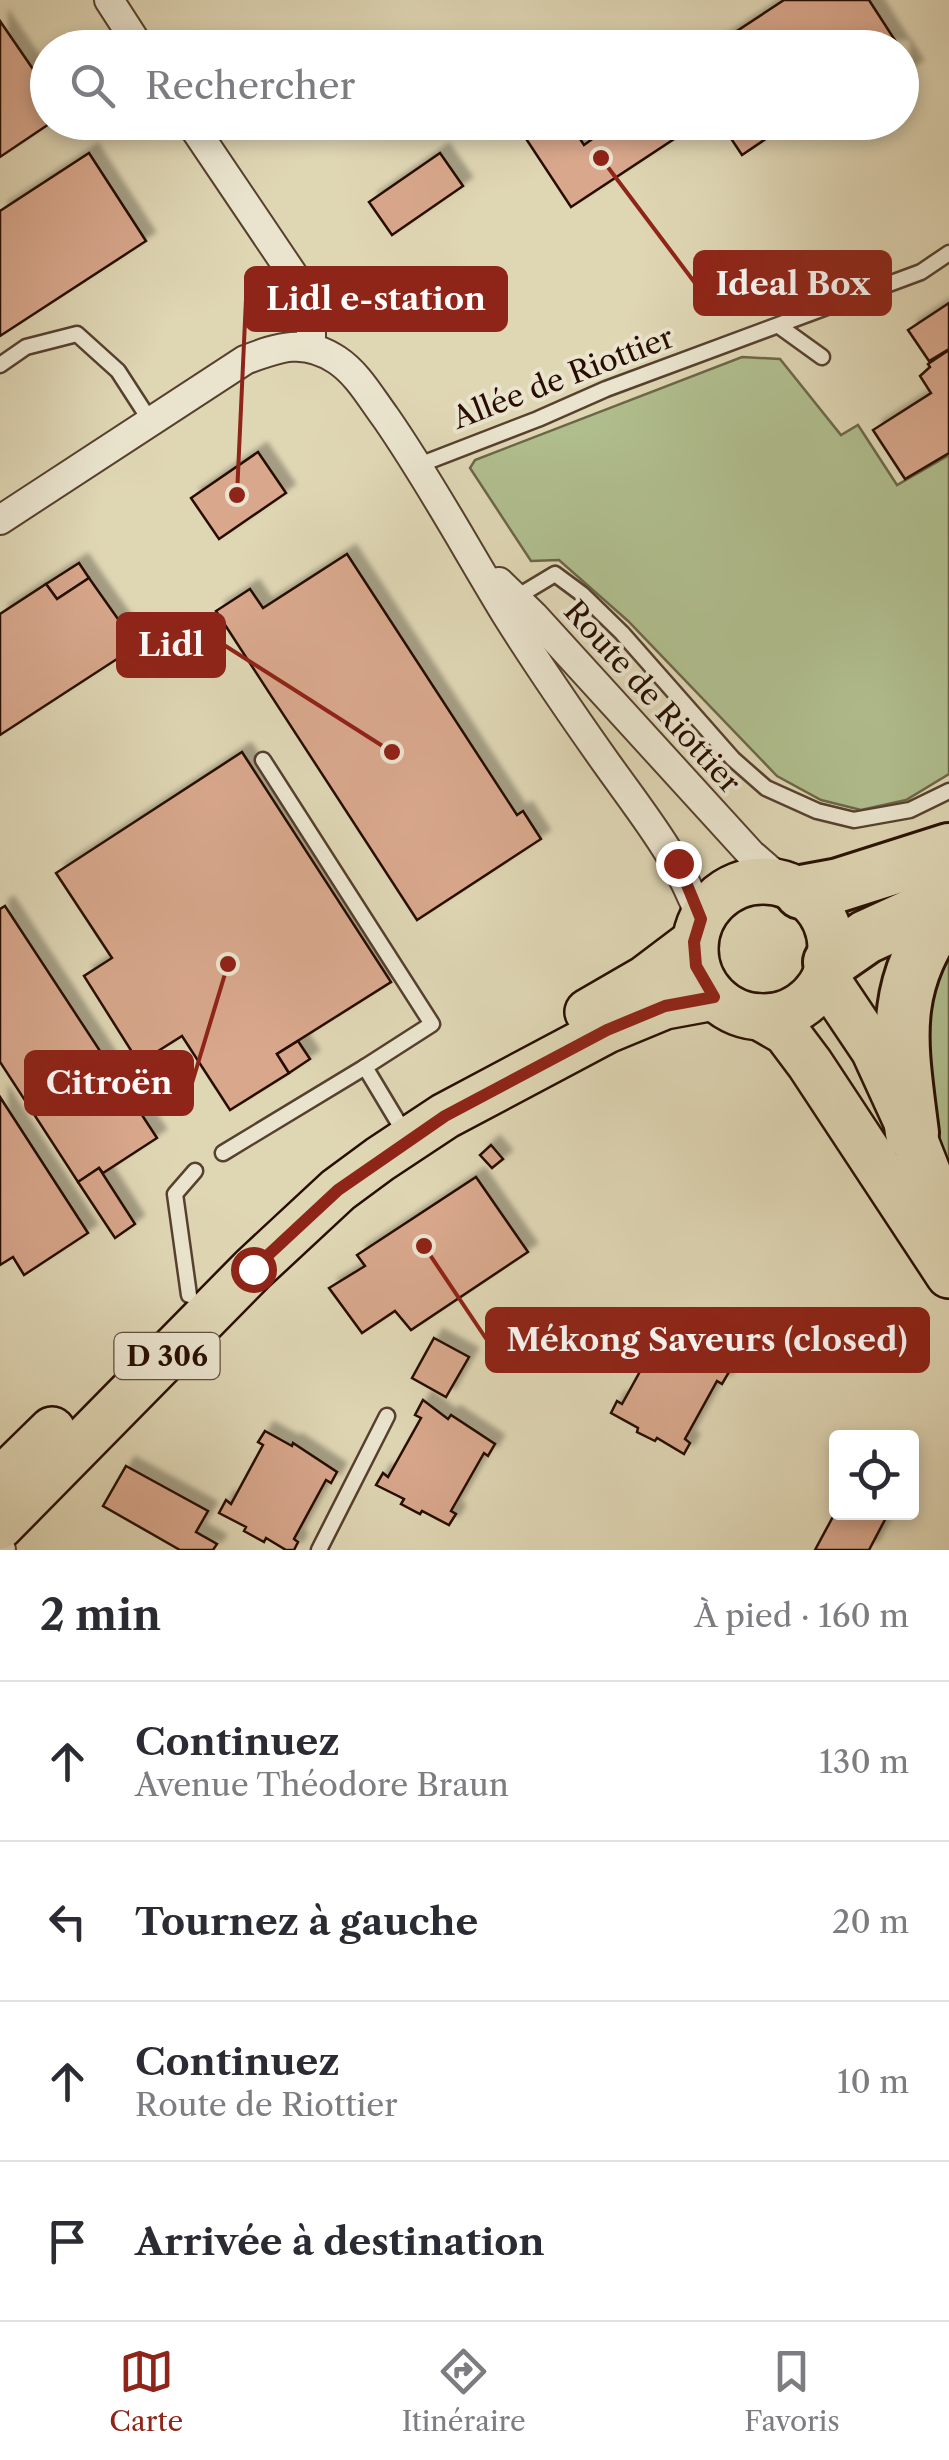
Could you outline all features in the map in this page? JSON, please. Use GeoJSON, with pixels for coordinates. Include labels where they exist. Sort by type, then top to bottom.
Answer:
{"type":"FeatureCollection","features":[{"type":"Feature","properties":{"kind":"highway"},"geometry":{"type":"LineString","coordinates":[[794,888],[856,880],[949,850]]}},
{"type":"Feature","properties":{"kind":"highway"},"geometry":{"type":"LineString","coordinates":[[828,970],[866,937],[949,903]]}},
{"type":"Feature","properties":{"kind":"highway"},"geometry":{"type":"LineString","coordinates":[[912,1133],[902,1054],[901,1016],[906,984],[918,954],[949,903]]}},
{"type":"Feature","properties":{"kind":"main road"},"geometry":{"type":"LineString","coordinates":[[760,1018],[792,1011],[806,1002],[828,970],[831,942],[816,906],[794,888],[767,880],[728,889],[712,902],[698,930],[700,978],[714,997],[728,1007],[786,1032],[949,1276]]}},
{"type":"Feature","properties":{"kind":"main road","name":"D 306"},"geometry":{"type":"LineString","coordinates":[[0,1481],[271,1214],[398,1122],[645,979],[698,930]]}},
{"type":"Feature","properties":{"kind":"main road"},"geometry":{"type":"LineString","coordinates":[[828,970],[874,1050],[949,1227]]}},
{"type":"Feature","properties":{"kind":"main road","name":"D 306"},"geometry":{"type":"LineString","coordinates":[[0,1526],[253,1269],[338,1190],[445,1116],[607,1030],[665,1006],[714,997]]}},
{"type":"Feature","properties":{"kind":"street"},"geometry":{"type":"LineString","coordinates":[[110,0],[129,30]]}},
{"type":"Feature","properties":{"kind":"street"},"geometry":{"type":"LineString","coordinates":[[0,520],[245,360],[298,346],[311,308],[302,288],[202,140]]}},
{"type":"Feature","properties":{"kind":"street","name":"Route de Riottier"},"geometry":{"type":"LineString","coordinates":[[298,346],[341,362],[418,465],[575,719],[678,863],[698,930]]}},
{"type":"Feature","properties":{"kind":"street","name":"Route de Riottier"},"geometry":{"type":"LineString","coordinates":[[469,552],[751,854],[794,888]]}},
{"type":"Feature","properties":{"kind":"lane","name":"Allée de Riottier"},"geometry":{"type":"LineString","coordinates":[[418,465],[538,420],[606,389],[922,272],[949,252]]}},
{"type":"Feature","properties":{"kind":"lane"},"geometry":{"type":"LineString","coordinates":[[779,326],[822,356]]}},
{"type":"Feature","properties":{"kind":"lane"},"geometry":{"type":"LineString","coordinates":[[0,365],[26,347],[77,334],[118,371],[151,422]]}},
{"type":"Feature","properties":{"kind":"lane"},"geometry":{"type":"LineString","coordinates":[[514,598],[556,574],[622,633],[732,759],[766,788],[817,811],[854,820],[910,810],[949,791]]}},
{"type":"Feature","properties":{"kind":"lane"},"geometry":{"type":"LineString","coordinates":[[223,1153],[432,1024],[263,760]]}},
{"type":"Feature","properties":{"kind":"lane"},"geometry":{"type":"LineString","coordinates":[[365,1067],[398,1122]]}},
{"type":"Feature","properties":{"kind":"lane"},"geometry":{"type":"LineString","coordinates":[[189,1295],[175,1194],[195,1171]]}},
{"type":"Feature","properties":{"kind":"lane"},"geometry":{"type":"LineString","coordinates":[[319,1550],[387,1416]]}},
{"type":"Feature","properties":{"kind":"green space"},"geometry":{"type":"Polygon","coordinates":[[[742,357],[780,359],[841,435],[858,425],[897,485],[949,455],[949,774],[906,800],[861,810],[821,800],[777,776],[628,621],[559,560],[531,561],[470,468],[475,460],[742,357]]]}},
{"type":"Feature","properties":{"kind":"green space"},"geometry":{"type":"Polygon","coordinates":[[[949,940],[949,1198],[916,1084],[931,962],[949,940]]]}},
{"type":"Feature","properties":{"kind":"building"},"geometry":{"type":"Polygon","coordinates":[[[784,0],[869,0],[888,30],[738,30],[784,0]]]}},
{"type":"Feature","properties":{"kind":"building"},"geometry":{"type":"Polygon","coordinates":[[[0,21],[30,65],[30,137],[0,157],[0,21]]]}},
{"type":"Feature","properties":{"kind":"building"},"geometry":{"type":"Polygon","coordinates":[[[527,140],[581,140],[584,145],[591,140],[672,140],[571,207],[527,140]]]}},
{"type":"Feature","properties":{"kind":"building"},"geometry":{"type":"Polygon","coordinates":[[[732,140],[764,140],[742,155],[732,140]]]}},
{"type":"Feature","properties":{"kind":"building"},"geometry":{"type":"Polygon","coordinates":[[[89,153],[146,241],[0,336],[0,211],[89,153]]]}},
{"type":"Feature","properties":{"kind":"building"},"geometry":{"type":"Polygon","coordinates":[[[440,153],[463,186],[392,235],[369,202],[440,153]]]}},
{"type":"Feature","properties":{"kind":"building"},"geometry":{"type":"Polygon","coordinates":[[[949,303],[949,349],[929,361],[908,330],[949,303]]]}},
{"type":"Feature","properties":{"kind":"building"},"geometry":{"type":"Polygon","coordinates":[[[949,350],[949,453],[905,479],[873,430],[931,393],[920,376],[930,367],[928,364],[949,350]]]}},
{"type":"Feature","properties":{"kind":"building"},"geometry":{"type":"Polygon","coordinates":[[[258,452],[286,493],[219,539],[191,498],[258,452]]]}},
{"type":"Feature","properties":{"kind":"building"},"geometry":{"type":"Polygon","coordinates":[[[347,554],[517,815],[523,811],[541,839],[417,920],[216,611],[250,589],[263,608],[347,554]]]}},
{"type":"Feature","properties":{"kind":"building"},"geometry":{"type":"Polygon","coordinates":[[[79,563],[89,578],[57,599],[46,584],[79,563]]]}},
{"type":"Feature","properties":{"kind":"building"},"geometry":{"type":"Polygon","coordinates":[[[89,578],[137,646],[0,735],[0,614],[46,584],[57,599],[89,578]]]}},
{"type":"Feature","properties":{"kind":"building"},"geometry":{"type":"Polygon","coordinates":[[[242,752],[391,982],[277,1054],[289,1073],[230,1110],[182,1036],[139,1063],[84,976],[112,958],[56,873],[242,752]]]}},
{"type":"Feature","properties":{"kind":"building"},"geometry":{"type":"Polygon","coordinates":[[[5,906],[157,1138],[103,1173],[99,1168],[78,1182],[0,1062],[0,909],[5,906]]]}},
{"type":"Feature","properties":{"kind":"building"},"geometry":{"type":"Polygon","coordinates":[[[298,1041],[310,1059],[289,1073],[277,1054],[298,1041]]]}},
{"type":"Feature","properties":{"kind":"building"},"geometry":{"type":"Polygon","coordinates":[[[0,1097],[88,1233],[24,1275],[13,1257],[0,1265],[0,1097]]]}},
{"type":"Feature","properties":{"kind":"building"},"geometry":{"type":"Polygon","coordinates":[[[491,1145],[503,1159],[492,1168],[480,1155],[491,1145]]]}},
{"type":"Feature","properties":{"kind":"building"},"geometry":{"type":"Polygon","coordinates":[[[99,1168],[135,1224],[115,1238],[78,1182],[99,1168]]]}},
{"type":"Feature","properties":{"kind":"building"},"geometry":{"type":"Polygon","coordinates":[[[476,1177],[528,1252],[411,1330],[395,1311],[362,1333],[329,1288],[365,1266],[357,1255],[476,1177]]]}},
{"type":"Feature","properties":{"kind":"building"},"geometry":{"type":"Polygon","coordinates":[[[657,1330],[705,1353],[703,1357],[729,1372],[722,1384],[717,1381],[685,1439],[690,1443],[684,1454],[657,1438],[655,1441],[637,1432],[638,1428],[611,1413],[617,1401],[622,1404],[654,1346],[650,1343],[657,1330]]]}},
{"type":"Feature","properties":{"kind":"building"},"geometry":{"type":"Polygon","coordinates":[[[434,1338],[469,1357],[446,1397],[412,1378],[434,1338]]]}},
{"type":"Feature","properties":{"kind":"building"},"geometry":{"type":"Polygon","coordinates":[[[423,1400],[448,1419],[451,1415],[495,1444],[488,1456],[484,1453],[451,1511],[456,1514],[449,1525],[401,1504],[404,1499],[376,1485],[383,1473],[388,1477],[421,1418],[415,1415],[423,1400]]]}},
{"type":"Feature","properties":{"kind":"building"},"geometry":{"type":"Polygon","coordinates":[[[265,1431],[292,1446],[293,1443],[337,1472],[331,1483],[326,1480],[294,1539],[298,1542],[294,1550],[286,1550],[266,1538],[264,1542],[219,1513],[226,1500],[231,1504],[263,1445],[258,1442],[265,1431]]]}},
{"type":"Feature","properties":{"kind":"building"},"geometry":{"type":"Polygon","coordinates":[[[126,1466],[208,1511],[196,1532],[217,1544],[213,1550],[180,1550],[103,1506],[126,1466]]]}},
{"type":"Feature","properties":{"kind":"building"},"geometry":{"type":"Polygon","coordinates":[[[831,1520],[885,1520],[869,1550],[815,1550],[831,1520]]]}},
{"type":"Feature","properties":{"kind":"place","name":"Ideal Box"},"geometry":{"type":"Point","coordinates":[601,158]}},
{"type":"Feature","properties":{"kind":"place","name":"Lidl e-station"},"geometry":{"type":"Point","coordinates":[237,495]}},
{"type":"Feature","properties":{"kind":"place","name":"Lidl"},"geometry":{"type":"Point","coordinates":[392,752]}},
{"type":"Feature","properties":{"kind":"place","name":"Citroën"},"geometry":{"type":"Point","coordinates":[228,964]}},
{"type":"Feature","properties":{"kind":"place","name":"Mékong Saveurs (closed)"},"geometry":{"type":"Point","coordinates":[424,1246]}},
{"type":"Feature","properties":{"kind":"route"},"geometry":{"type":"LineString","coordinates":[[253,1269],[338,1190],[445,1116],[607,1030],[665,1006],[714,997],[696,966],[694,942],[701,919],[678,863]]}}]}
